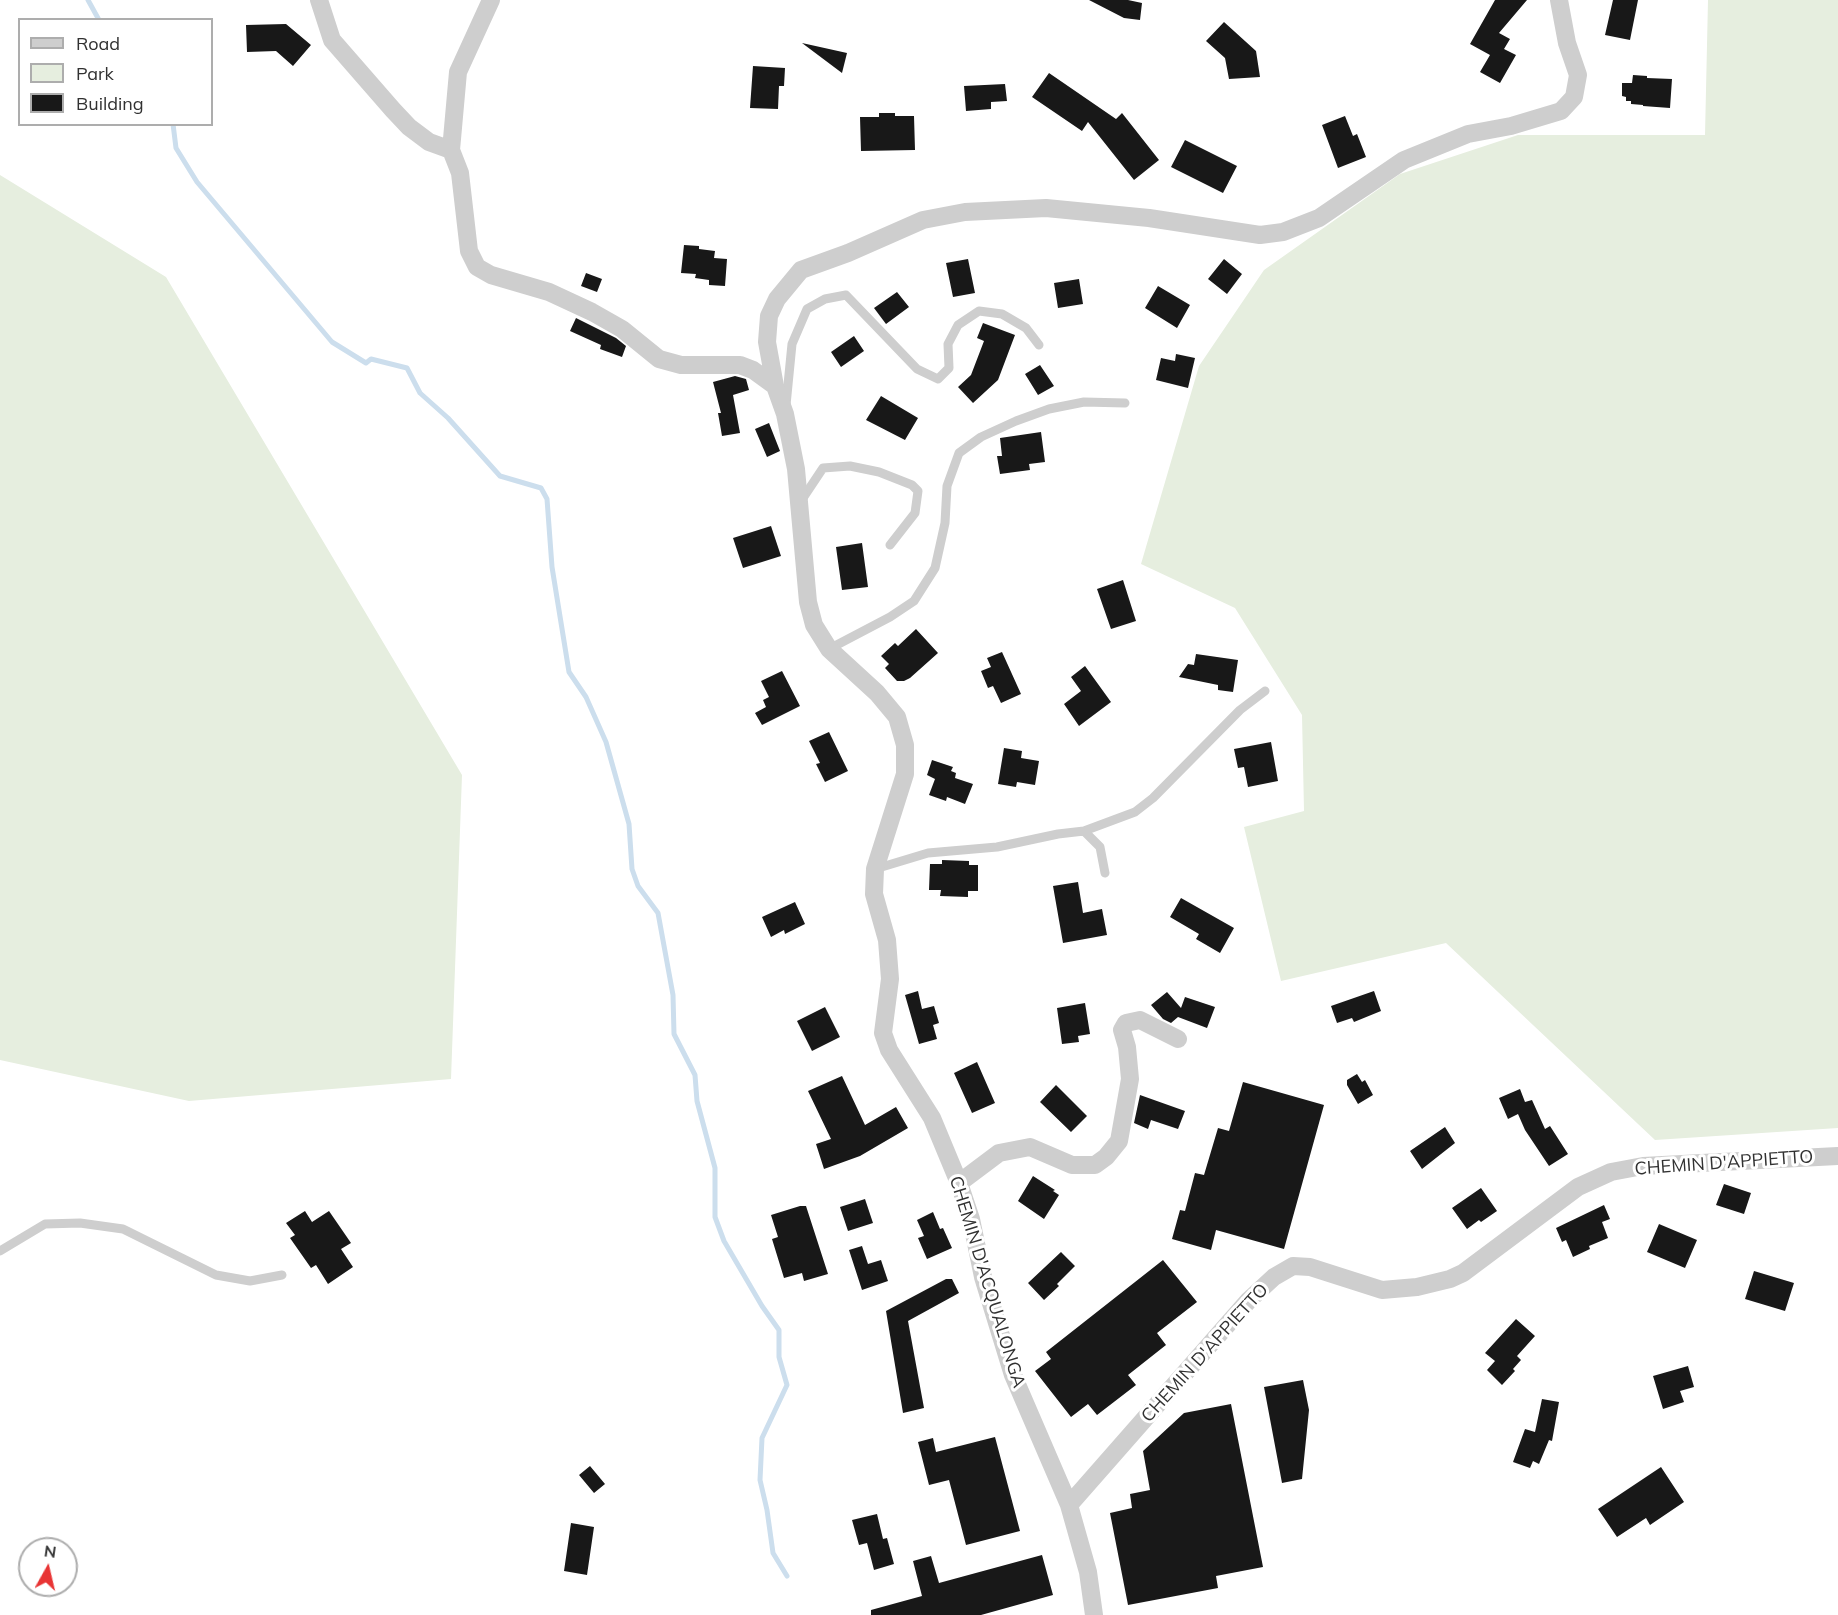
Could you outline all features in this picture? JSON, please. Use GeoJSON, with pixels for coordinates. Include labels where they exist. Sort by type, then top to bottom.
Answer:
{"type":"FeatureCollection","features":[{"type":"Feature","properties":{"kind":"street"},"geometry":{"type":"LineString","coordinates":[[319,0],[332,40],[393,110],[409,128],[429,142],[451,150]]}},
{"type":"Feature","properties":{"kind":"street"},"geometry":{"type":"LineString","coordinates":[[491,0],[458,72],[451,150],[460,173],[469,251],[477,267],[491,275],[549,292],[592,312],[622,329],[659,359],[681,364],[740,365],[753,369],[775,386]]}},
{"type":"Feature","properties":{"kind":"street","name":"CHEMIN D'ACQUALONGA"},"geometry":{"type":"LineString","coordinates":[[1095,1615],[1088,1572],[1069,1505],[1013,1375],[983,1277],[971,1219],[959,1183],[932,1118],[889,1050],[883,1034],[890,979],[887,940],[874,894],[875,869],[905,774],[905,745],[897,717],[878,693],[829,649],[814,625],[808,602],[796,469],[785,414],[775,386],[767,342],[769,316],[777,299],[801,270],[848,253],[923,220],[965,212],[1046,208],[1149,218],[1260,235],[1283,232],[1320,218],[1404,160],[1468,134],[1511,126],[1561,111],[1574,97],[1578,75],[1567,43],[1559,0]]}},
{"type":"Feature","properties":{"kind":"street"},"geometry":{"type":"LineString","coordinates":[[959,1183],[999,1153],[1030,1147],[1072,1165],[1095,1165],[1107,1157],[1119,1141],[1130,1079],[1127,1047],[1122,1030],[1126,1023],[1140,1020],[1178,1039]]}},
{"type":"Feature","properties":{"kind":"street","name":"CHEMIN D'APPIETTO"},"geometry":{"type":"LineString","coordinates":[[1069,1505],[1249,1300],[1274,1277],[1293,1266],[1310,1267],[1382,1290],[1417,1287],[1450,1279],[1463,1273],[1578,1186],[1611,1172],[1643,1166],[1838,1156]]}},
{"type":"Feature","properties":{"kind":"lane"},"geometry":{"type":"LineString","coordinates":[[785,414],[792,344],[807,309],[825,299],[846,295],[917,369],[938,379],[949,368],[948,344],[958,325],[979,311],[1002,314],[1026,328],[1039,345]]}},
{"type":"Feature","properties":{"kind":"lane"},"geometry":{"type":"LineString","coordinates":[[829,649],[890,617],[914,600],[935,568],[945,523],[947,486],[959,453],[981,437],[1049,409],[1084,402],[1125,403]]}},
{"type":"Feature","properties":{"kind":"lane"},"geometry":{"type":"LineString","coordinates":[[798,505],[822,468],[850,466],[879,472],[912,485],[918,491],[915,513],[890,545]]}},
{"type":"Feature","properties":{"kind":"lane"},"geometry":{"type":"LineString","coordinates":[[875,869],[928,854],[997,847],[1084,831],[1136,812],[1153,798],[1240,710],[1265,691]]}},
{"type":"Feature","properties":{"kind":"lane"},"geometry":{"type":"LineString","coordinates":[[1084,831],[1100,848],[1105,873]]}},
{"type":"Feature","properties":{"kind":"lane"},"geometry":{"type":"LineString","coordinates":[[0,1251],[45,1224],[80,1223],[123,1228],[216,1275],[250,1281],[282,1275]]}},
{"type":"Feature","properties":{"kind":"green space"},"geometry":{"type":"Polygon","coordinates":[[[1708,0],[1838,0],[1838,1128],[1655,1140],[1446,943],[1281,981],[1244,827],[1304,811],[1302,715],[1235,608],[1141,564],[1199,366],[1264,270],[1400,174],[1518,135],[1705,135],[1708,0]]]}},
{"type":"Feature","properties":{"kind":"green space"},"geometry":{"type":"Polygon","coordinates":[[[0,175],[166,277],[462,775],[451,1079],[189,1101],[0,1060],[0,175]]]}},
{"type":"Feature","properties":{"kind":"building"},"geometry":{"type":"Polygon","coordinates":[[[1089,0],[1128,0],[1142,3],[1140,20],[1124,18],[1089,0]]]}},
{"type":"Feature","properties":{"kind":"building"},"geometry":{"type":"Polygon","coordinates":[[[1495,0],[1527,0],[1499,33],[1510,39],[1504,49],[1516,55],[1500,83],[1480,72],[1490,55],[1470,44],[1495,0]]]}},
{"type":"Feature","properties":{"kind":"building"},"geometry":{"type":"Polygon","coordinates":[[[1613,0],[1638,0],[1630,40],[1605,35],[1613,0]]]}},
{"type":"Feature","properties":{"kind":"building"},"geometry":{"type":"Polygon","coordinates":[[[1224,22],[1256,51],[1260,77],[1229,79],[1225,58],[1206,41],[1224,22]]]}},
{"type":"Feature","properties":{"kind":"building"},"geometry":{"type":"Polygon","coordinates":[[[286,24],[311,45],[293,66],[276,51],[247,52],[246,25],[286,24]]]}},
{"type":"Feature","properties":{"kind":"building"},"geometry":{"type":"Polygon","coordinates":[[[802,43],[847,53],[842,73],[802,43]]]}},
{"type":"Feature","properties":{"kind":"building"},"geometry":{"type":"Polygon","coordinates":[[[753,66],[785,68],[784,86],[779,86],[778,109],[750,108],[753,66]]]}},
{"type":"Feature","properties":{"kind":"building"},"geometry":{"type":"Polygon","coordinates":[[[1049,73],[1116,119],[1122,113],[1159,160],[1134,180],[1088,122],[1082,131],[1032,97],[1049,73]]]}},
{"type":"Feature","properties":{"kind":"building"},"geometry":{"type":"Polygon","coordinates":[[[1633,75],[1672,79],[1670,108],[1643,106],[1626,101],[1626,97],[1622,96],[1622,83],[1632,83],[1633,75]]]}},
{"type":"Feature","properties":{"kind":"building"},"geometry":{"type":"Polygon","coordinates":[[[1005,84],[1007,101],[991,102],[991,109],[966,111],[964,86],[1005,84]]]}},
{"type":"Feature","properties":{"kind":"building"},"geometry":{"type":"Polygon","coordinates":[[[879,113],[914,116],[915,150],[861,151],[860,117],[879,117],[879,113]]]}},
{"type":"Feature","properties":{"kind":"building"},"geometry":{"type":"Polygon","coordinates":[[[1345,116],[1353,136],[1357,134],[1366,157],[1338,168],[1322,125],[1345,116]]]}},
{"type":"Feature","properties":{"kind":"building"},"geometry":{"type":"Polygon","coordinates":[[[1185,140],[1237,166],[1223,193],[1171,167],[1185,140]]]}},
{"type":"Feature","properties":{"kind":"building"},"geometry":{"type":"Polygon","coordinates":[[[684,245],[699,246],[699,249],[715,251],[714,258],[727,259],[725,286],[709,285],[709,280],[695,278],[696,274],[681,273],[684,245]]]}},
{"type":"Feature","properties":{"kind":"building"},"geometry":{"type":"Polygon","coordinates":[[[968,259],[975,293],[953,297],[946,263],[968,259]]]}},
{"type":"Feature","properties":{"kind":"building"},"geometry":{"type":"Polygon","coordinates":[[[1224,259],[1242,274],[1227,294],[1208,279],[1224,259]]]}},
{"type":"Feature","properties":{"kind":"building"},"geometry":{"type":"Polygon","coordinates":[[[586,273],[602,279],[597,292],[581,286],[586,273]]]}},
{"type":"Feature","properties":{"kind":"building"},"geometry":{"type":"Polygon","coordinates":[[[1079,279],[1083,304],[1058,308],[1054,283],[1079,279]]]}},
{"type":"Feature","properties":{"kind":"building"},"geometry":{"type":"Polygon","coordinates":[[[1158,286],[1190,305],[1177,328],[1145,308],[1158,286]]]}},
{"type":"Feature","properties":{"kind":"building"},"geometry":{"type":"Polygon","coordinates":[[[897,292],[909,307],[886,324],[874,308],[897,292]]]}},
{"type":"Feature","properties":{"kind":"building"},"geometry":{"type":"Polygon","coordinates":[[[576,318],[616,338],[626,346],[622,357],[600,349],[601,345],[570,331],[576,318]]]}},
{"type":"Feature","properties":{"kind":"building"},"geometry":{"type":"Polygon","coordinates":[[[983,323],[1015,335],[998,380],[973,403],[958,387],[971,375],[984,341],[977,338],[983,323]]]}},
{"type":"Feature","properties":{"kind":"building"},"geometry":{"type":"Polygon","coordinates":[[[854,336],[864,351],[841,367],[831,352],[854,336]]]}},
{"type":"Feature","properties":{"kind":"building"},"geometry":{"type":"Polygon","coordinates":[[[1176,354],[1195,358],[1188,388],[1156,380],[1161,358],[1175,361],[1176,354]]]}},
{"type":"Feature","properties":{"kind":"building"},"geometry":{"type":"Polygon","coordinates":[[[1040,365],[1054,386],[1038,395],[1025,374],[1040,365]]]}},
{"type":"Feature","properties":{"kind":"building"},"geometry":{"type":"Polygon","coordinates":[[[735,376],[746,379],[749,390],[733,395],[740,433],[722,436],[718,413],[721,413],[713,382],[735,376]]]}},
{"type":"Feature","properties":{"kind":"building"},"geometry":{"type":"Polygon","coordinates":[[[881,396],[918,418],[905,440],[866,420],[881,396]]]}},
{"type":"Feature","properties":{"kind":"building"},"geometry":{"type":"Polygon","coordinates":[[[769,423],[780,451],[767,457],[755,429],[769,423]]]}},
{"type":"Feature","properties":{"kind":"building"},"geometry":{"type":"Polygon","coordinates":[[[1041,432],[1045,462],[1029,464],[1030,470],[1000,474],[997,456],[1002,456],[1000,438],[1041,432]]]}},
{"type":"Feature","properties":{"kind":"building"},"geometry":{"type":"Polygon","coordinates":[[[771,526],[781,556],[743,568],[733,538],[771,526]]]}},
{"type":"Feature","properties":{"kind":"building"},"geometry":{"type":"Polygon","coordinates":[[[862,543],[868,587],[842,590],[836,547],[862,543]]]}},
{"type":"Feature","properties":{"kind":"building"},"geometry":{"type":"Polygon","coordinates":[[[1123,580],[1136,621],[1111,629],[1097,589],[1123,580]]]}},
{"type":"Feature","properties":{"kind":"building"},"geometry":{"type":"Polygon","coordinates":[[[916,629],[938,653],[910,678],[897,681],[885,668],[889,664],[881,656],[895,643],[898,646],[916,629]]]}},
{"type":"Feature","properties":{"kind":"building"},"geometry":{"type":"Polygon","coordinates":[[[1002,652],[1021,694],[1001,703],[993,686],[988,688],[981,671],[991,667],[987,658],[1002,652]]]}},
{"type":"Feature","properties":{"kind":"building"},"geometry":{"type":"Polygon","coordinates":[[[1196,654],[1238,660],[1233,692],[1218,690],[1218,685],[1179,677],[1188,664],[1194,665],[1196,654]]]}},
{"type":"Feature","properties":{"kind":"building"},"geometry":{"type":"Polygon","coordinates":[[[1085,666],[1111,702],[1079,726],[1064,704],[1081,691],[1071,677],[1085,666]]]}},
{"type":"Feature","properties":{"kind":"building"},"geometry":{"type":"Polygon","coordinates":[[[782,671],[800,706],[762,725],[755,713],[766,707],[763,700],[769,697],[761,681],[782,671]]]}},
{"type":"Feature","properties":{"kind":"building"},"geometry":{"type":"Polygon","coordinates":[[[829,732],[848,771],[825,782],[816,764],[820,763],[809,741],[829,732]]]}},
{"type":"Feature","properties":{"kind":"building"},"geometry":{"type":"Polygon","coordinates":[[[1271,742],[1278,781],[1248,787],[1244,767],[1238,768],[1234,749],[1271,742]]]}},
{"type":"Feature","properties":{"kind":"building"},"geometry":{"type":"Polygon","coordinates":[[[1004,748],[1022,751],[1021,758],[1039,761],[1035,785],[1017,782],[1016,787],[998,784],[1004,748]]]}},
{"type":"Feature","properties":{"kind":"building"},"geometry":{"type":"Polygon","coordinates":[[[932,760],[953,767],[951,771],[956,773],[955,778],[973,784],[965,804],[947,797],[946,801],[929,795],[935,779],[927,775],[932,760]]]}},
{"type":"Feature","properties":{"kind":"building"},"geometry":{"type":"Polygon","coordinates":[[[942,860],[969,861],[969,865],[978,865],[978,891],[968,891],[968,897],[940,896],[941,890],[929,890],[930,864],[942,864],[942,860]]]}},
{"type":"Feature","properties":{"kind":"building"},"geometry":{"type":"Polygon","coordinates":[[[1078,882],[1083,913],[1102,909],[1107,935],[1063,943],[1053,886],[1078,882]]]}},
{"type":"Feature","properties":{"kind":"building"},"geometry":{"type":"Polygon","coordinates":[[[1181,898],[1234,928],[1220,953],[1196,939],[1199,934],[1170,917],[1181,898]]]}},
{"type":"Feature","properties":{"kind":"building"},"geometry":{"type":"Polygon","coordinates":[[[795,902],[805,924],[785,934],[784,930],[771,937],[762,917],[795,902]]]}},
{"type":"Feature","properties":{"kind":"building"},"geometry":{"type":"Polygon","coordinates":[[[918,991],[922,1009],[934,1006],[939,1023],[933,1025],[937,1039],[919,1044],[905,995],[918,991]]]}},
{"type":"Feature","properties":{"kind":"building"},"geometry":{"type":"Polygon","coordinates":[[[1374,991],[1381,1011],[1354,1022],[1352,1018],[1337,1023],[1331,1006],[1374,991]]]}},
{"type":"Feature","properties":{"kind":"building"},"geometry":{"type":"Polygon","coordinates":[[[1167,992],[1181,1008],[1185,997],[1215,1007],[1207,1028],[1178,1017],[1171,1023],[1163,1019],[1151,1005],[1167,992]]]}},
{"type":"Feature","properties":{"kind":"building"},"geometry":{"type":"Polygon","coordinates":[[[1085,1003],[1090,1034],[1078,1036],[1079,1042],[1062,1044],[1057,1008],[1085,1003]]]}},
{"type":"Feature","properties":{"kind":"building"},"geometry":{"type":"Polygon","coordinates":[[[825,1007],[840,1037],[812,1051],[797,1021],[825,1007]]]}},
{"type":"Feature","properties":{"kind":"building"},"geometry":{"type":"Polygon","coordinates":[[[977,1062],[995,1103],[972,1113],[954,1073],[977,1062]]]}},
{"type":"Feature","properties":{"kind":"building"},"geometry":{"type":"Polygon","coordinates":[[[1357,1074],[1362,1082],[1365,1080],[1373,1095],[1358,1104],[1347,1085],[1347,1080],[1357,1074]]]}},
{"type":"Feature","properties":{"kind":"building"},"geometry":{"type":"Polygon","coordinates":[[[842,1076],[865,1125],[896,1107],[908,1128],[860,1156],[824,1169],[816,1144],[831,1139],[808,1091],[842,1076]]]}},
{"type":"Feature","properties":{"kind":"building"},"geometry":{"type":"Polygon","coordinates":[[[1243,1082],[1324,1105],[1284,1249],[1216,1230],[1211,1250],[1172,1239],[1180,1210],[1185,1211],[1195,1173],[1204,1175],[1218,1128],[1229,1131],[1243,1082]]]}},
{"type":"Feature","properties":{"kind":"building"},"geometry":{"type":"Polygon","coordinates":[[[1056,1085],[1087,1116],[1071,1132],[1040,1102],[1056,1085]]]}},
{"type":"Feature","properties":{"kind":"building"},"geometry":{"type":"Polygon","coordinates":[[[1520,1089],[1525,1102],[1532,1100],[1545,1129],[1550,1126],[1568,1154],[1549,1166],[1525,1130],[1518,1114],[1508,1119],[1499,1098],[1520,1089]]]}},
{"type":"Feature","properties":{"kind":"building"},"geometry":{"type":"Polygon","coordinates":[[[1140,1095],[1185,1111],[1178,1129],[1151,1120],[1148,1129],[1134,1123],[1140,1095]]]}},
{"type":"Feature","properties":{"kind":"building"},"geometry":{"type":"Polygon","coordinates":[[[1445,1127],[1455,1143],[1422,1169],[1410,1151],[1445,1127]]]}},
{"type":"Feature","properties":{"kind":"building"},"geometry":{"type":"Polygon","coordinates":[[[1033,1176],[1059,1195],[1044,1219],[1018,1201],[1033,1176]]]}},
{"type":"Feature","properties":{"kind":"building"},"geometry":{"type":"Polygon","coordinates":[[[1724,1184],[1751,1193],[1744,1214],[1716,1205],[1724,1184]]]}},
{"type":"Feature","properties":{"kind":"building"},"geometry":{"type":"Polygon","coordinates":[[[1481,1188],[1497,1211],[1467,1229],[1452,1208],[1481,1188]]]}},
{"type":"Feature","properties":{"kind":"building"},"geometry":{"type":"Polygon","coordinates":[[[865,1199],[873,1223],[848,1231],[840,1207],[865,1199]]]}},
{"type":"Feature","properties":{"kind":"building"},"geometry":{"type":"Polygon","coordinates":[[[1604,1205],[1610,1219],[1602,1222],[1608,1238],[1589,1246],[1590,1249],[1573,1257],[1566,1240],[1562,1242],[1556,1228],[1604,1205]]]}},
{"type":"Feature","properties":{"kind":"building"},"geometry":{"type":"Polygon","coordinates":[[[806,1206],[828,1274],[804,1281],[802,1273],[784,1278],[772,1239],[778,1237],[771,1215],[806,1206]]]}},
{"type":"Feature","properties":{"kind":"building"},"geometry":{"type":"Polygon","coordinates":[[[305,1211],[312,1222],[329,1211],[351,1243],[341,1249],[353,1267],[328,1284],[316,1265],[311,1268],[290,1238],[295,1235],[286,1223],[305,1211]]]}},
{"type":"Feature","properties":{"kind":"building"},"geometry":{"type":"Polygon","coordinates":[[[933,1212],[952,1248],[927,1259],[918,1238],[924,1236],[917,1220],[933,1212]]]}},
{"type":"Feature","properties":{"kind":"building"},"geometry":{"type":"Polygon","coordinates":[[[1659,1224],[1697,1240],[1685,1268],[1647,1252],[1659,1224]]]}},
{"type":"Feature","properties":{"kind":"building"},"geometry":{"type":"Polygon","coordinates":[[[862,1246],[868,1264],[881,1260],[888,1281],[862,1290],[849,1250],[862,1246]]]}},
{"type":"Feature","properties":{"kind":"building"},"geometry":{"type":"Polygon","coordinates":[[[1061,1252],[1075,1266],[1044,1300],[1028,1283],[1061,1252]]]}},
{"type":"Feature","properties":{"kind":"building"},"geometry":{"type":"Polygon","coordinates":[[[1163,1260],[1197,1302],[1157,1333],[1166,1345],[1128,1375],[1136,1385],[1097,1415],[1088,1404],[1071,1417],[1035,1371],[1051,1359],[1046,1352],[1163,1260]]]}},
{"type":"Feature","properties":{"kind":"building"},"geometry":{"type":"Polygon","coordinates":[[[1754,1271],[1794,1283],[1785,1311],[1745,1299],[1754,1271]]]}},
{"type":"Feature","properties":{"kind":"building"},"geometry":{"type":"Polygon","coordinates":[[[946,1279],[952,1279],[959,1293],[908,1321],[924,1408],[903,1413],[886,1311],[946,1279]]]}},
{"type":"Feature","properties":{"kind":"building"},"geometry":{"type":"Polygon","coordinates":[[[1516,1319],[1535,1336],[1517,1356],[1521,1360],[1513,1369],[1515,1371],[1502,1385],[1487,1370],[1495,1361],[1485,1353],[1516,1319]]]}},
{"type":"Feature","properties":{"kind":"building"},"geometry":{"type":"Polygon","coordinates":[[[1688,1366],[1694,1387],[1680,1391],[1684,1402],[1663,1409],[1653,1376],[1688,1366]]]}},
{"type":"Feature","properties":{"kind":"building"},"geometry":{"type":"Polygon","coordinates":[[[1303,1380],[1309,1410],[1302,1479],[1282,1483],[1264,1387],[1303,1380]]]}},
{"type":"Feature","properties":{"kind":"building"},"geometry":{"type":"Polygon","coordinates":[[[1542,1399],[1559,1402],[1552,1441],[1549,1440],[1539,1464],[1533,1461],[1530,1468],[1513,1462],[1525,1429],[1535,1432],[1542,1399]]]}},
{"type":"Feature","properties":{"kind":"building"},"geometry":{"type":"Polygon","coordinates":[[[1231,1404],[1263,1567],[1216,1576],[1218,1588],[1128,1605],[1110,1513],[1132,1508],[1130,1494],[1150,1490],[1143,1451],[1184,1413],[1231,1404]]]}},
{"type":"Feature","properties":{"kind":"building"},"geometry":{"type":"Polygon","coordinates":[[[995,1437],[1020,1531],[966,1545],[949,1480],[929,1485],[918,1442],[933,1438],[936,1452],[995,1437]]]}},
{"type":"Feature","properties":{"kind":"building"},"geometry":{"type":"Polygon","coordinates":[[[590,1466],[605,1484],[594,1493],[579,1475],[590,1466]]]}},
{"type":"Feature","properties":{"kind":"building"},"geometry":{"type":"Polygon","coordinates":[[[1661,1467],[1684,1502],[1650,1525],[1646,1518],[1617,1537],[1598,1509],[1661,1467]]]}},
{"type":"Feature","properties":{"kind":"building"},"geometry":{"type":"Polygon","coordinates":[[[877,1514],[883,1539],[887,1538],[894,1564],[874,1570],[867,1543],[859,1545],[852,1520],[877,1514]]]}},
{"type":"Feature","properties":{"kind":"building"},"geometry":{"type":"Polygon","coordinates":[[[571,1523],[594,1527],[587,1575],[564,1571],[571,1523]]]}},
{"type":"Feature","properties":{"kind":"building"},"geometry":{"type":"Polygon","coordinates":[[[1042,1555],[1053,1595],[981,1615],[871,1615],[871,1610],[922,1596],[913,1561],[931,1556],[939,1583],[1042,1555]]]}},
{"type":"Feature","properties":{"kind":"waterway"},"geometry":{"type":"LineString","coordinates":[[88,0],[98,18]]}},
{"type":"Feature","properties":{"kind":"waterway"},"geometry":{"type":"LineString","coordinates":[[173,126],[176,148],[197,182],[332,342],[366,363],[371,359],[407,368],[420,393],[448,418],[500,476],[541,488],[547,499],[552,567],[569,672],[586,697],[606,742],[629,824],[632,869],[638,886],[658,913],[673,995],[674,1034],[695,1075],[697,1101],[715,1168],[715,1217],[724,1241],[762,1306],[779,1330],[779,1357],[787,1385],[762,1438],[760,1480],[773,1553],[787,1576]]}}]}
